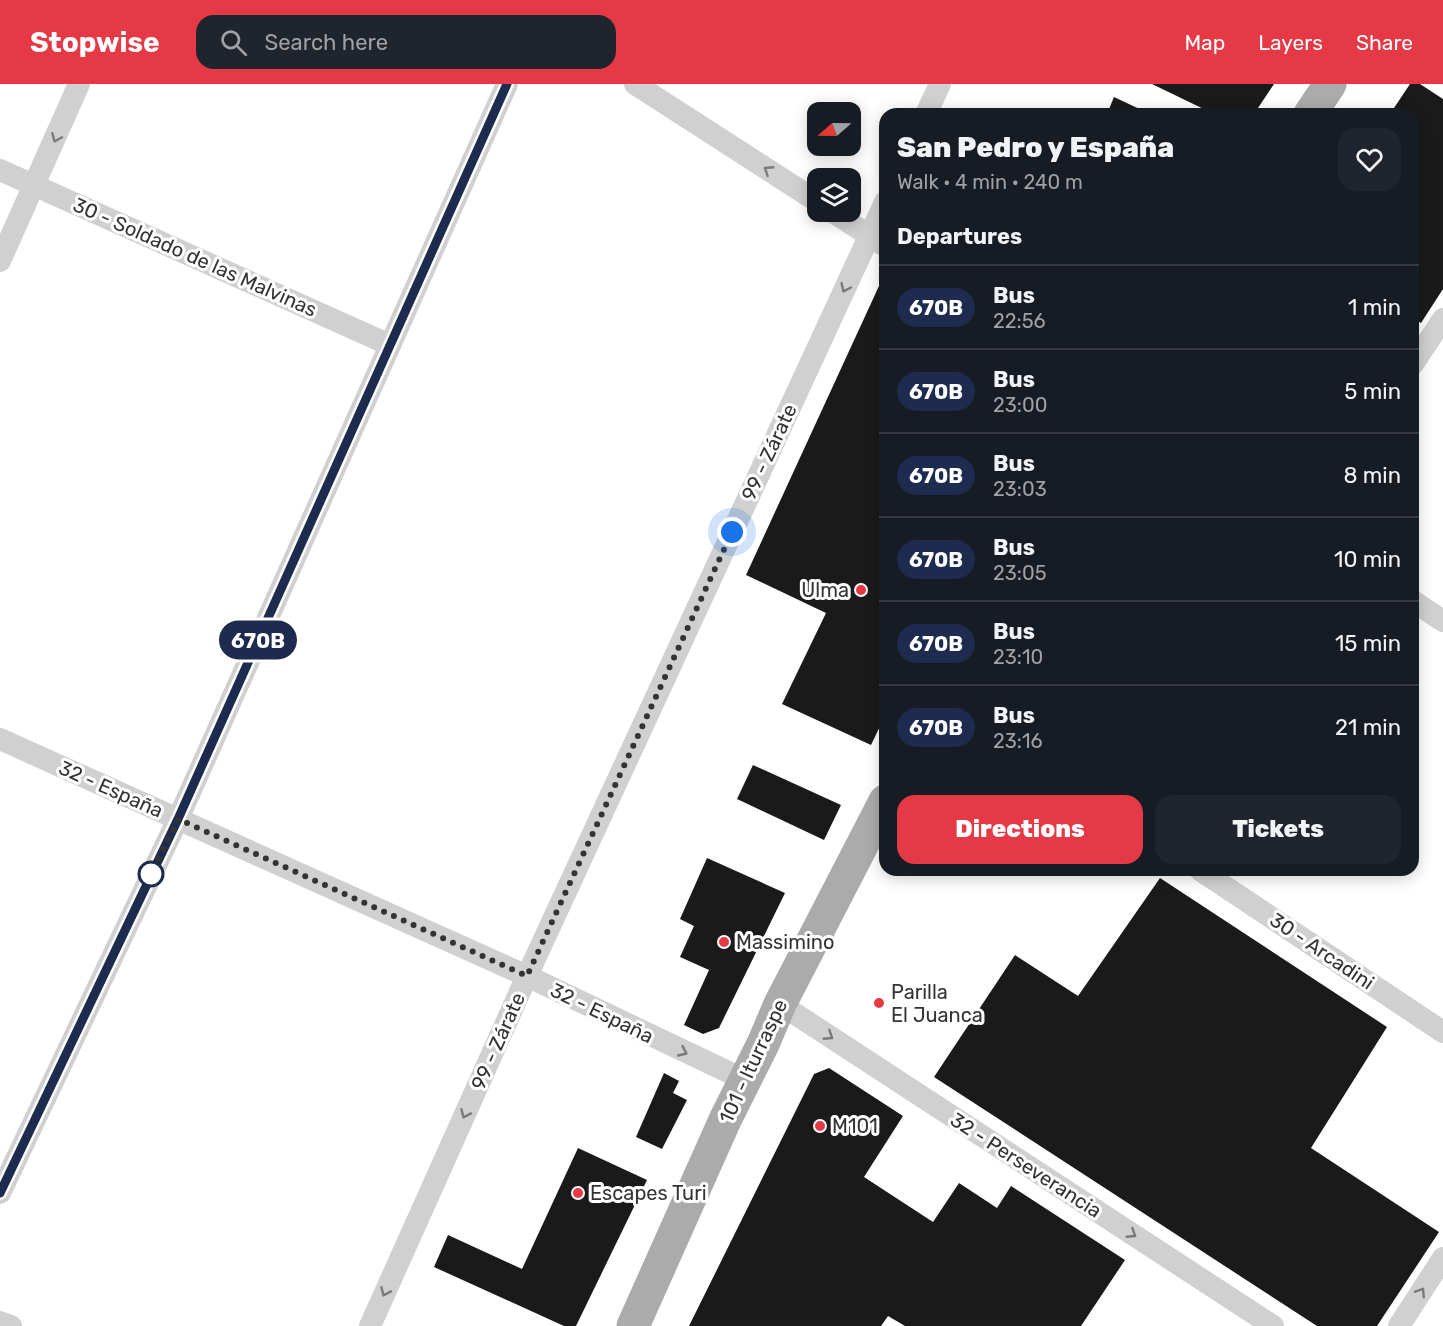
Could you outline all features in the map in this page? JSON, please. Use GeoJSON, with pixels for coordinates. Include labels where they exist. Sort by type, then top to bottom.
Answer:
{"type":"FeatureCollection","features":[{"type":"Feature","properties":{"kind":"main road"},"geometry":{"type":"LineString","coordinates":[[1314,108],[1330,84]]}},
{"type":"Feature","properties":{"kind":"main road","name":"101 - Iturraspe"},"geometry":{"type":"LineString","coordinates":[[633,1326],[725,1120],[780,1004],[879,813]]}},
{"type":"Feature","properties":{"kind":"street"},"geometry":{"type":"LineString","coordinates":[[0,261],[79,84]]}},
{"type":"Feature","properties":{"kind":"street"},"geometry":{"type":"LineString","coordinates":[[0,1193],[178,819],[507,84]]}},
{"type":"Feature","properties":{"kind":"street"},"geometry":{"type":"LineString","coordinates":[[635,84],[807,195]]}},
{"type":"Feature","properties":{"kind":"street"},"geometry":{"type":"LineString","coordinates":[[929,108],[940,84]]}},
{"type":"Feature","properties":{"kind":"street","name":"30 - Soldado de las Malvinas"},"geometry":{"type":"LineString","coordinates":[[0,170],[390,345]]}},
{"type":"Feature","properties":{"kind":"street"},"geometry":{"type":"LineString","coordinates":[[848,222],[877,241]]}},
{"type":"Feature","properties":{"kind":"street","name":"99 - Zárate"},"geometry":{"type":"LineString","coordinates":[[370,1326],[527,976],[877,241]]}},
{"type":"Feature","properties":{"kind":"street"},"geometry":{"type":"LineString","coordinates":[[1419,355],[1443,319]]}},
{"type":"Feature","properties":{"kind":"street"},"geometry":{"type":"LineString","coordinates":[[1419,605],[1443,621]]}},
{"type":"Feature","properties":{"kind":"street","name":"32 - España"},"geometry":{"type":"LineString","coordinates":[[0,739],[527,976],[745,1080]]}},
{"type":"Feature","properties":{"kind":"street","name":"30 - Arcadini"},"geometry":{"type":"LineString","coordinates":[[1209,876],[1443,1032]]}},
{"type":"Feature","properties":{"kind":"street","name":"32 - Perseverancia"},"geometry":{"type":"LineString","coordinates":[[780,1004],[1273,1326]]}},
{"type":"Feature","properties":{"kind":"street"},"geometry":{"type":"LineString","coordinates":[[1399,1326],[1443,1258]]}},
{"type":"Feature","properties":{"kind":"street"},"geometry":{"type":"LineString","coordinates":[[0,1322],[10,1326]]}},
{"type":"Feature","properties":{"kind":"building"},"geometry":{"type":"Polygon","coordinates":[[[1152,84],[1274,84],[1258,108],[1202,108],[1152,84]]]}},
{"type":"Feature","properties":{"kind":"building"},"geometry":{"type":"Polygon","coordinates":[[[1410,84],[1420,84],[1443,99],[1443,289],[1421,323],[1419,322],[1419,108],[1394,108],[1410,84]]]}},
{"type":"Feature","properties":{"kind":"building"},"geometry":{"type":"Polygon","coordinates":[[[1114,97],[1137,108],[1109,108],[1114,97]]]}},
{"type":"Feature","properties":{"kind":"building"},"geometry":{"type":"Polygon","coordinates":[[[879,286],[879,728],[871,745],[782,704],[826,613],[746,575],[879,286]]]}},
{"type":"Feature","properties":{"kind":"building"},"geometry":{"type":"Polygon","coordinates":[[[753,765],[841,805],[824,840],[737,799],[753,765]]]}},
{"type":"Feature","properties":{"kind":"building","name":"Massimino"},"geometry":{"type":"Polygon","coordinates":[[[707,858],[785,893],[719,1028],[703,1034],[684,1025],[709,970],[680,957],[694,926],[680,919],[707,858]]]}},
{"type":"Feature","properties":{"kind":"building"},"geometry":{"type":"Polygon","coordinates":[[[1160,878],[1387,1027],[1311,1148],[1439,1232],[1377,1326],[1317,1326],[934,1077],[1015,955],[1078,996],[1160,878]]]}},
{"type":"Feature","properties":{"kind":"building"},"geometry":{"type":"Polygon","coordinates":[[[829,1068],[903,1116],[864,1177],[933,1222],[959,1183],[997,1208],[1011,1186],[1125,1260],[1081,1326],[905,1326],[888,1316],[881,1326],[689,1326],[814,1074],[829,1068]]]}},
{"type":"Feature","properties":{"kind":"building"},"geometry":{"type":"Polygon","coordinates":[[[664,1073],[679,1081],[673,1093],[687,1100],[662,1149],[636,1137],[664,1073]]]}},
{"type":"Feature","properties":{"kind":"building"},"geometry":{"type":"Polygon","coordinates":[[[578,1148],[647,1180],[576,1326],[564,1326],[434,1267],[448,1235],[522,1269],[578,1148]]]}},
{"type":"Feature","properties":{"kind":"bus line","name":"670B"},"geometry":{"type":"LineString","coordinates":[[0,1193],[178,819],[507,84]]}},
{"type":"Feature","properties":{"kind":"place","name":"Ulma"},"geometry":{"type":"Point","coordinates":[861,590]}},
{"type":"Feature","properties":{"kind":"place","name":"Massimino"},"geometry":{"type":"Point","coordinates":[724,942]}},
{"type":"Feature","properties":{"kind":"place","name":"Parilla El Juanca"},"geometry":{"type":"Point","coordinates":[879,1003]}},
{"type":"Feature","properties":{"kind":"place","name":"M101"},"geometry":{"type":"Point","coordinates":[820,1126]}},
{"type":"Feature","properties":{"kind":"place","name":"Escapes Turi"},"geometry":{"type":"Point","coordinates":[578,1193]}},
{"type":"Feature","properties":{"kind":"route"},"geometry":{"type":"LineString","coordinates":[[151,874],[148,881],[178,819],[527,976],[732,532]]}}]}
